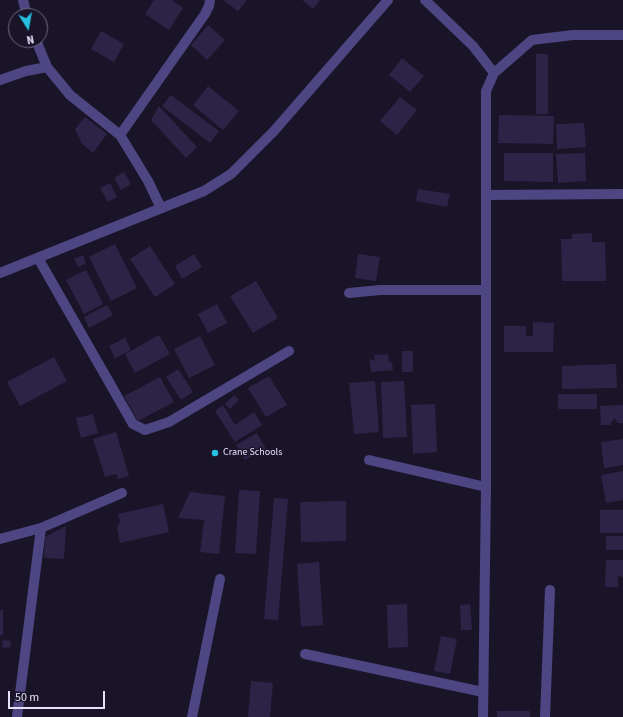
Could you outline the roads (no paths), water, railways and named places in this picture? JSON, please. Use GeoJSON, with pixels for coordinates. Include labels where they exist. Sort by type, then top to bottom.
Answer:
{"type":"FeatureCollection","features":[{"type":"Feature","properties":{"kind":"street"},"geometry":{"type":"LineString","coordinates":[[120,135],[205,14],[210,0]]}},
{"type":"Feature","properties":{"kind":"street"},"geometry":{"type":"LineString","coordinates":[[0,273],[204,191],[231,174],[274,131],[388,0]]}},
{"type":"Feature","properties":{"kind":"street"},"geometry":{"type":"LineString","coordinates":[[425,0],[473,46],[494,73]]}},
{"type":"Feature","properties":{"kind":"street"},"geometry":{"type":"LineString","coordinates":[[483,717],[486,487],[486,91],[494,73],[532,40],[574,35],[623,35]]}},
{"type":"Feature","properties":{"kind":"street"},"geometry":{"type":"LineString","coordinates":[[39,48],[47,67],[70,95],[120,135],[148,181],[161,208]]}},
{"type":"Feature","properties":{"kind":"street"},"geometry":{"type":"LineString","coordinates":[[0,80],[26,71],[47,67]]}},
{"type":"Feature","properties":{"kind":"street"},"geometry":{"type":"LineString","coordinates":[[486,195],[623,194]]}},
{"type":"Feature","properties":{"kind":"street"},"geometry":{"type":"LineString","coordinates":[[38,258],[134,424],[145,430],[169,422],[289,351]]}},
{"type":"Feature","properties":{"kind":"street"},"geometry":{"type":"LineString","coordinates":[[349,293],[380,290],[485,290]]}},
{"type":"Feature","properties":{"kind":"street"},"geometry":{"type":"LineString","coordinates":[[368,460],[486,487]]}},
{"type":"Feature","properties":{"kind":"street"},"geometry":{"type":"LineString","coordinates":[[0,539],[41,528],[122,493]]}},
{"type":"Feature","properties":{"kind":"street"},"geometry":{"type":"LineString","coordinates":[[17,717],[41,528]]}},
{"type":"Feature","properties":{"kind":"street"},"geometry":{"type":"LineString","coordinates":[[192,717],[220,579]]}},
{"type":"Feature","properties":{"kind":"street"},"geometry":{"type":"LineString","coordinates":[[545,717],[550,590]]}},
{"type":"Feature","properties":{"kind":"street"},"geometry":{"type":"LineString","coordinates":[[305,654],[483,692]]}},
{"type":"Feature","properties":{"kind":"place","name":"Crane Schools"},"geometry":{"type":"Point","coordinates":[215,453]}}]}
